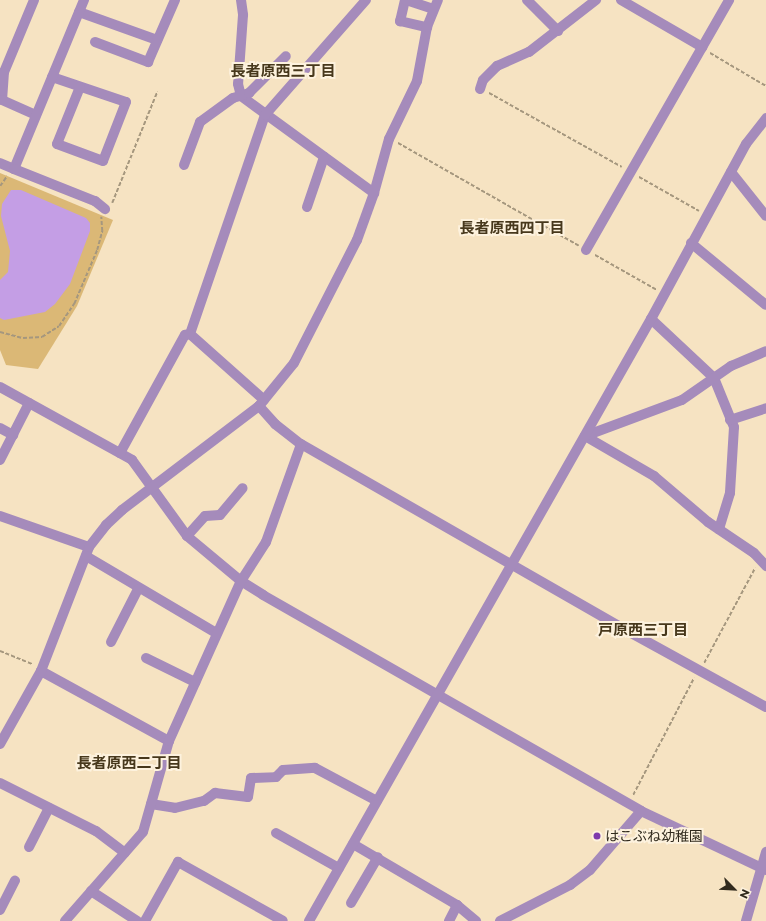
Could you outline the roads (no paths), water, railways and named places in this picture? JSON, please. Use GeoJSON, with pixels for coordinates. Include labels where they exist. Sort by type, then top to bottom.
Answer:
{"type":"FeatureCollection","features":[{"type":"Feature","properties":{"kind":"street"},"geometry":{"type":"LineString","coordinates":[[34,0],[4,72],[2,100],[36,115]]}},
{"type":"Feature","properties":{"kind":"street"},"geometry":{"type":"LineString","coordinates":[[12,174],[84,0]]}},
{"type":"Feature","properties":{"kind":"street"},"geometry":{"type":"LineString","coordinates":[[95,42],[148,62],[175,0]]}},
{"type":"Feature","properties":{"kind":"street"},"geometry":{"type":"LineString","coordinates":[[240,0],[243,15],[238,84],[241,96],[265,115],[374,193]]}},
{"type":"Feature","properties":{"kind":"street"},"geometry":{"type":"LineString","coordinates":[[190,334],[265,115],[366,0]]}},
{"type":"Feature","properties":{"kind":"street"},"geometry":{"type":"LineString","coordinates":[[0,744],[42,669],[87,552],[106,525],[122,510],[153,489],[261,403],[294,363],[357,240],[374,193],[389,139],[417,81],[427,27],[435,5],[406,0],[400,21],[427,27]]}},
{"type":"Feature","properties":{"kind":"street"},"geometry":{"type":"LineString","coordinates":[[526,0],[558,31]]}},
{"type":"Feature","properties":{"kind":"street"},"geometry":{"type":"LineString","coordinates":[[480,89],[483,80],[497,66],[529,52],[596,0]]}},
{"type":"Feature","properties":{"kind":"street"},"geometry":{"type":"LineString","coordinates":[[621,0],[702,48]]}},
{"type":"Feature","properties":{"kind":"street"},"geometry":{"type":"LineString","coordinates":[[586,250],[729,0]]}},
{"type":"Feature","properties":{"kind":"street"},"geometry":{"type":"LineString","coordinates":[[79,12],[158,40]]}},
{"type":"Feature","properties":{"kind":"street"},"geometry":{"type":"LineString","coordinates":[[184,165],[200,122],[233,98],[249,94],[286,56]]}},
{"type":"Feature","properties":{"kind":"street"},"geometry":{"type":"LineString","coordinates":[[52,77],[126,102],[103,161],[57,144],[80,87]]}},
{"type":"Feature","properties":{"kind":"street"},"geometry":{"type":"LineString","coordinates":[[309,921],[436,694],[652,319],[706,215],[746,144],[766,118]]}},
{"type":"Feature","properties":{"kind":"street"},"geometry":{"type":"LineString","coordinates":[[307,207],[324,157]]}},
{"type":"Feature","properties":{"kind":"street"},"geometry":{"type":"LineString","coordinates":[[0,163],[12,174],[95,201],[101,211]]}},
{"type":"Feature","properties":{"kind":"street"},"geometry":{"type":"LineString","coordinates":[[731,172],[766,216]]}},
{"type":"Feature","properties":{"kind":"street"},"geometry":{"type":"LineString","coordinates":[[691,244],[766,305]]}},
{"type":"Feature","properties":{"kind":"street"},"geometry":{"type":"LineString","coordinates":[[652,319],[714,378],[734,427],[730,493],[719,529]]}},
{"type":"Feature","properties":{"kind":"street"},"geometry":{"type":"LineString","coordinates":[[190,334],[261,403],[275,424],[301,444],[766,707]]}},
{"type":"Feature","properties":{"kind":"street"},"geometry":{"type":"LineString","coordinates":[[120,453],[185,335],[190,334]]}},
{"type":"Feature","properties":{"kind":"street"},"geometry":{"type":"LineString","coordinates":[[585,436],[682,400],[714,378],[749,357],[766,350]]}},
{"type":"Feature","properties":{"kind":"street"},"geometry":{"type":"LineString","coordinates":[[0,387],[120,453],[140,468],[153,489],[187,536],[241,581],[641,811],[764,869]]}},
{"type":"Feature","properties":{"kind":"street"},"geometry":{"type":"LineString","coordinates":[[0,460],[29,403]]}},
{"type":"Feature","properties":{"kind":"street"},"geometry":{"type":"LineString","coordinates":[[730,420],[766,408]]}},
{"type":"Feature","properties":{"kind":"street"},"geometry":{"type":"LineString","coordinates":[[0,428],[13,435]]}},
{"type":"Feature","properties":{"kind":"street"},"geometry":{"type":"LineString","coordinates":[[585,436],[654,476],[719,529],[763,562]]}},
{"type":"Feature","properties":{"kind":"street"},"geometry":{"type":"LineString","coordinates":[[65,921],[143,832],[169,741],[216,633],[241,581],[266,542],[301,444]]}},
{"type":"Feature","properties":{"kind":"street"},"geometry":{"type":"LineString","coordinates":[[187,536],[205,516],[220,515],[243,488]]}},
{"type":"Feature","properties":{"kind":"street"},"geometry":{"type":"LineString","coordinates":[[0,516],[87,552],[138,589],[216,633]]}},
{"type":"Feature","properties":{"kind":"street"},"geometry":{"type":"LineString","coordinates":[[110,642],[138,589]]}},
{"type":"Feature","properties":{"kind":"street"},"geometry":{"type":"LineString","coordinates":[[146,658],[195,682]]}},
{"type":"Feature","properties":{"kind":"street"},"geometry":{"type":"LineString","coordinates":[[42,669],[169,741]]}},
{"type":"Feature","properties":{"kind":"street"},"geometry":{"type":"LineString","coordinates":[[151,804],[176,808],[204,801],[215,793],[248,797],[251,778],[276,777],[282,770],[315,768],[377,801]]}},
{"type":"Feature","properties":{"kind":"street"},"geometry":{"type":"LineString","coordinates":[[0,783],[96,831],[125,853]]}},
{"type":"Feature","properties":{"kind":"street"},"geometry":{"type":"LineString","coordinates":[[29,847],[48,808]]}},
{"type":"Feature","properties":{"kind":"street"},"geometry":{"type":"LineString","coordinates":[[500,921],[570,885],[590,870],[641,811]]}},
{"type":"Feature","properties":{"kind":"street"},"geometry":{"type":"LineString","coordinates":[[276,833],[339,868]]}},
{"type":"Feature","properties":{"kind":"street"},"geometry":{"type":"LineString","coordinates":[[353,844],[378,857],[457,904],[476,921]]}},
{"type":"Feature","properties":{"kind":"street"},"geometry":{"type":"LineString","coordinates":[[746,921],[764,869],[766,852]]}},
{"type":"Feature","properties":{"kind":"street"},"geometry":{"type":"LineString","coordinates":[[351,903],[378,857]]}},
{"type":"Feature","properties":{"kind":"street"},"geometry":{"type":"LineString","coordinates":[[145,921],[178,862],[283,921]]}},
{"type":"Feature","properties":{"kind":"street"},"geometry":{"type":"LineString","coordinates":[[0,910],[15,881]]}},
{"type":"Feature","properties":{"kind":"street"},"geometry":{"type":"LineString","coordinates":[[91,891],[138,921]]}},
{"type":"Feature","properties":{"kind":"street"},"geometry":{"type":"LineString","coordinates":[[449,921],[457,904]]}},
{"type":"Feature","properties":{"kind":"place","name":"はこぶね幼稚園"},"geometry":{"type":"Point","coordinates":[597,836]}},
{"type":"Feature","properties":{"kind":"district","name":"長者原西三丁目"},"geometry":{"type":"Point","coordinates":[283,71]}},
{"type":"Feature","properties":{"kind":"district","name":"長者原西四丁目"},"geometry":{"type":"Point","coordinates":[512,228]}},
{"type":"Feature","properties":{"kind":"district","name":"戸原西三丁目"},"geometry":{"type":"Point","coordinates":[643,630]}},
{"type":"Feature","properties":{"kind":"district","name":"長者原西二丁目"},"geometry":{"type":"Point","coordinates":[129,763]}}]}
